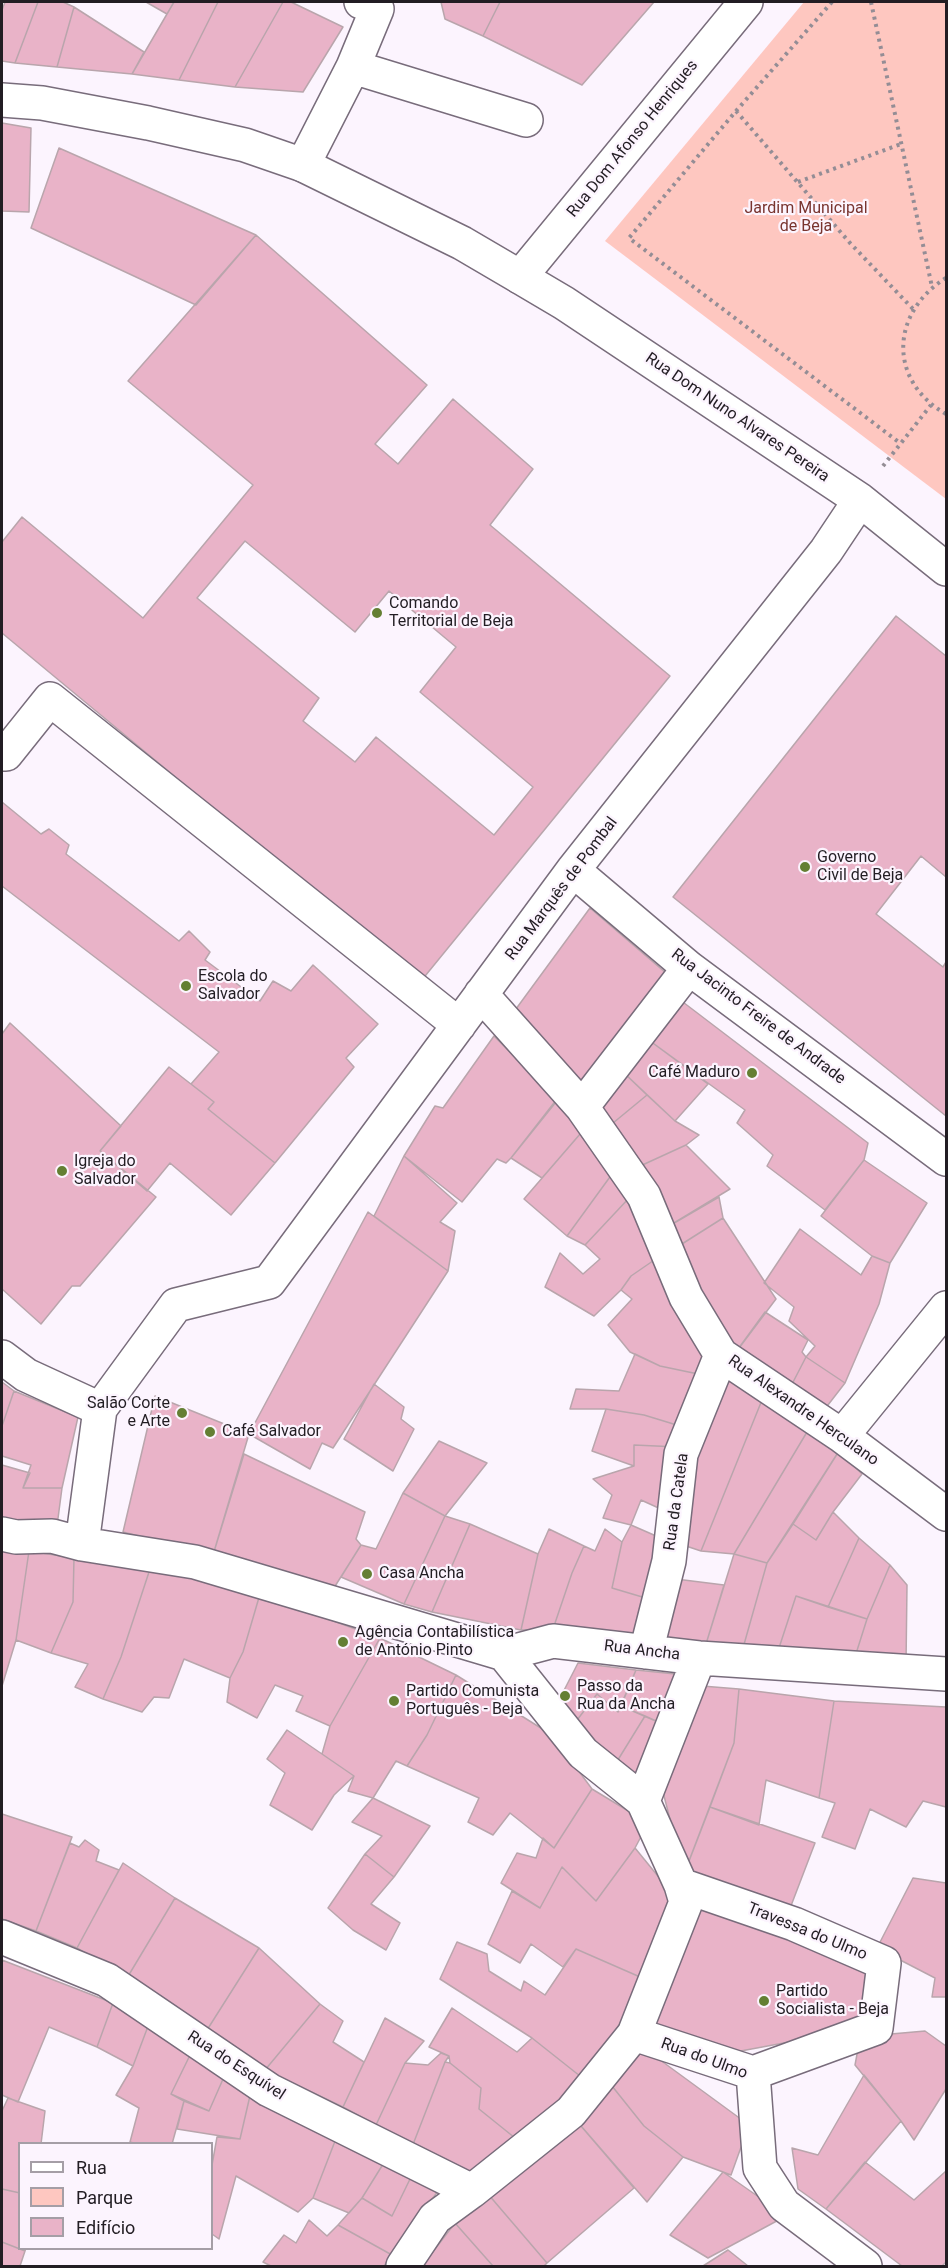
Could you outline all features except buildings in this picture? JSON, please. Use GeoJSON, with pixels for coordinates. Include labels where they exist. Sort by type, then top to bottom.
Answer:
{"type":"FeatureCollection","features":[{"type":"Feature","properties":{"kind":"street","name":"Rua Dom Afonso Henriques"},"geometry":{"type":"LineString","coordinates":[[520,277],[746,2]]}},
{"type":"Feature","properties":{"kind":"street"},"geometry":{"type":"LineString","coordinates":[[303,165],[353,67],[372,4]]}},
{"type":"Feature","properties":{"kind":"street"},"geometry":{"type":"LineString","coordinates":[[353,67],[526,120]]}},
{"type":"Feature","properties":{"kind":"street","name":"Rua Dom Nuno Alvares Pereira"},"geometry":{"type":"LineString","coordinates":[[2,100],[42,104],[148,123],[245,145],[303,165],[462,243],[564,303],[860,500],[946,569]]}},
{"type":"Feature","properties":{"kind":"street","name":"Rua Marquês de Pombal"},"geometry":{"type":"LineString","coordinates":[[100,1409],[176,1305],[269,1282],[573,870],[826,551],[860,500]]}},
{"type":"Feature","properties":{"kind":"street"},"geometry":{"type":"LineString","coordinates":[[4,754],[50,699],[459,1025]]}},
{"type":"Feature","properties":{"kind":"street","name":"Rua Jacinto Freire de Andrade"},"geometry":{"type":"LineString","coordinates":[[573,870],[689,968],[946,1159]]}},
{"type":"Feature","properties":{"kind":"street"},"geometry":{"type":"LineString","coordinates":[[582,1107],[689,968]]}},
{"type":"Feature","properties":{"kind":"street","name":"Rua Alexandre Herculano"},"geometry":{"type":"LineString","coordinates":[[481,994],[582,1107],[644,1196],[686,1297],[721,1355],[842,1436],[946,1514]]}},
{"type":"Feature","properties":{"kind":"street"},"geometry":{"type":"LineString","coordinates":[[842,1436],[946,1308]]}},
{"type":"Feature","properties":{"kind":"street","name":"Rua da Catela"},"geometry":{"type":"LineString","coordinates":[[646,1652],[669,1561],[681,1454],[721,1355]]}},
{"type":"Feature","properties":{"kind":"street"},"geometry":{"type":"LineString","coordinates":[[14,1366],[100,1409],[82,1544]]}},
{"type":"Feature","properties":{"kind":"street"},"geometry":{"type":"LineString","coordinates":[[2,1534],[16,1537],[52,1536],[82,1544],[195,1562],[504,1654],[583,1752],[643,1801],[681,1885],[686,1902],[634,2034],[571,2112],[472,2192],[435,2218],[403,2266]]}},
{"type":"Feature","properties":{"kind":"street","name":"Rua Ancha"},"geometry":{"type":"LineString","coordinates":[[504,1654],[553,1641],[699,1658],[946,1674]]}},
{"type":"Feature","properties":{"kind":"street"},"geometry":{"type":"LineString","coordinates":[[643,1801],[699,1658]]}},
{"type":"Feature","properties":{"kind":"street","name":"Travessa do Ulmo"},"geometry":{"type":"LineString","coordinates":[[681,1885],[794,1924],[884,1963],[876,2028],[753,2073]]}},
{"type":"Feature","properties":{"kind":"street","name":"Rua do Esquível"},"geometry":{"type":"LineString","coordinates":[[2,1937],[107,1980],[269,2090],[472,2192]]}},
{"type":"Feature","properties":{"kind":"street","name":"Rua do Ulmo"},"geometry":{"type":"LineString","coordinates":[[634,2034],[753,2073],[760,2168],[784,2205],[865,2266]]}},
{"type":"Feature","properties":{"kind":"path"},"geometry":{"type":"LineString","coordinates":[[832,2],[629,238],[900,443]]}},
{"type":"Feature","properties":{"kind":"path"},"geometry":{"type":"LineString","coordinates":[[871,2],[932,287]]}},
{"type":"Feature","properties":{"kind":"path"},"geometry":{"type":"LineString","coordinates":[[736,111],[850,243],[913,309]]}},
{"type":"Feature","properties":{"kind":"path"},"geometry":{"type":"LineString","coordinates":[[798,182],[901,144]]}},
{"type":"Feature","properties":{"kind":"path"},"geometry":{"type":"LineString","coordinates":[[946,278],[932,287],[913,309],[906,329],[903,350],[907,371],[917,390],[931,405],[946,414]]}},
{"type":"Feature","properties":{"kind":"path"},"geometry":{"type":"LineString","coordinates":[[860,500],[900,443],[931,405]]}},
{"type":"Feature","properties":{"kind":"green space","name":"Jardim Municipal de Beja"},"geometry":{"type":"Polygon","coordinates":[[[804,2],[946,2],[946,499],[605,241],[804,2]]]}},
{"type":"Feature","properties":{"kind":"place","name":"Comando Territorial de Beja"},"geometry":{"type":"Point","coordinates":[377,613]}},
{"type":"Feature","properties":{"kind":"place","name":"Governo Civil de Beja"},"geometry":{"type":"Point","coordinates":[805,867]}},
{"type":"Feature","properties":{"kind":"place","name":"Escola do Salvador"},"geometry":{"type":"Point","coordinates":[186,986]}},
{"type":"Feature","properties":{"kind":"place","name":"Café Maduro"},"geometry":{"type":"Point","coordinates":[752,1073]}},
{"type":"Feature","properties":{"kind":"place","name":"Igreja do Salvador"},"geometry":{"type":"Point","coordinates":[62,1171]}},
{"type":"Feature","properties":{"kind":"place","name":"Salão Corte e Arte"},"geometry":{"type":"Point","coordinates":[182,1413]}},
{"type":"Feature","properties":{"kind":"place","name":"Café Salvador"},"geometry":{"type":"Point","coordinates":[210,1432]}},
{"type":"Feature","properties":{"kind":"place","name":"Casa Ancha"},"geometry":{"type":"Point","coordinates":[367,1574]}},
{"type":"Feature","properties":{"kind":"place","name":"Agência Contabilística de António Pinto"},"geometry":{"type":"Point","coordinates":[343,1642]}},
{"type":"Feature","properties":{"kind":"place","name":"Passo da Rua da Ancha"},"geometry":{"type":"Point","coordinates":[565,1696]}},
{"type":"Feature","properties":{"kind":"place","name":"Partido Comunista Português - Beja"},"geometry":{"type":"Point","coordinates":[394,1701]}},
{"type":"Feature","properties":{"kind":"place","name":"Partido Socialista - Beja"},"geometry":{"type":"Point","coordinates":[764,2001]}}]}
